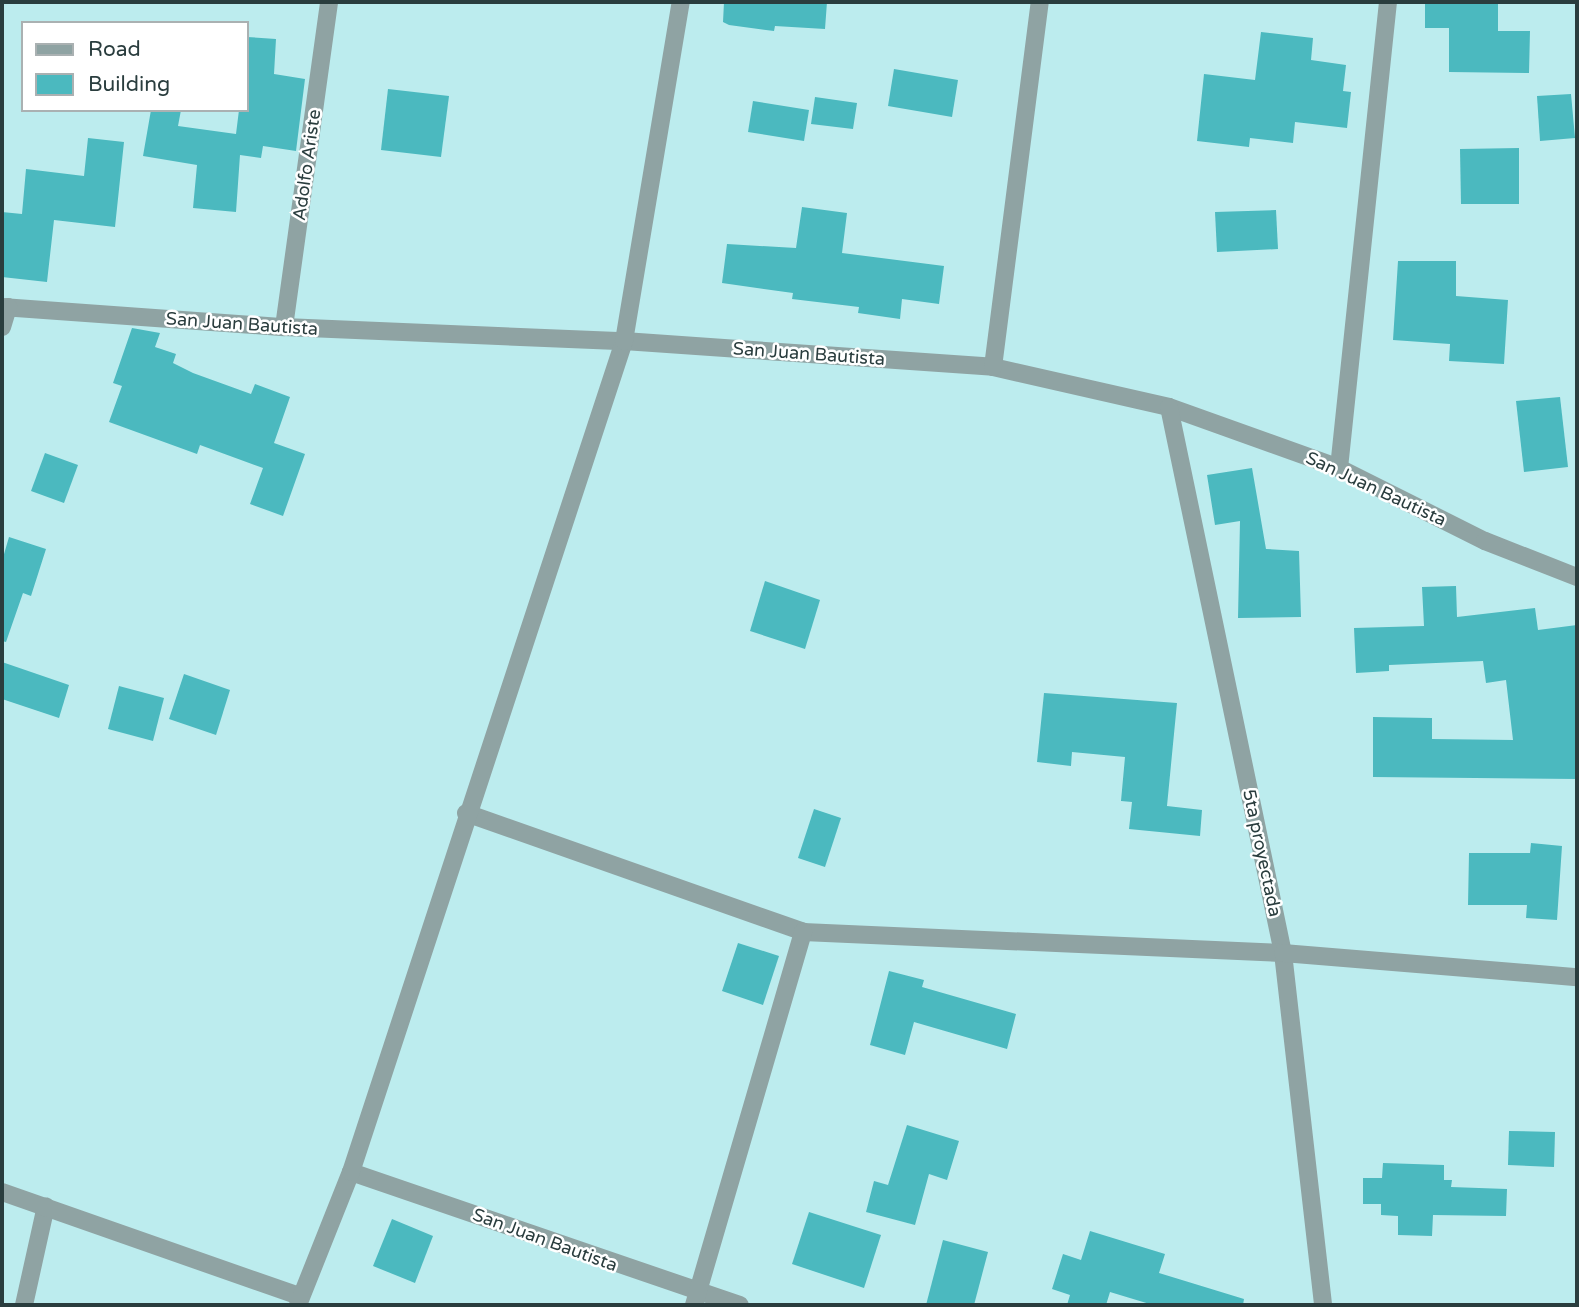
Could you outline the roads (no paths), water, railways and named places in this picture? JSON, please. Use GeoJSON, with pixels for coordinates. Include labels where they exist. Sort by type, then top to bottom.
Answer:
{"type":"FeatureCollection","features":[{"type":"Feature","properties":{"kind":"street","name":"Adolfo Ariste"},"geometry":{"type":"LineString","coordinates":[[284,327],[330,2]]}},
{"type":"Feature","properties":{"kind":"street"},"geometry":{"type":"LineString","coordinates":[[2,1192],[299,1301],[351,1172],[466,813],[624,341],[681,2]]}},
{"type":"Feature","properties":{"kind":"street"},"geometry":{"type":"LineString","coordinates":[[993,367],[1040,2]]}},
{"type":"Feature","properties":{"kind":"street"},"geometry":{"type":"LineString","coordinates":[[1339,468],[1388,2]]}},
{"type":"Feature","properties":{"kind":"street","name":"San Juan Bautista"},"geometry":{"type":"LineString","coordinates":[[5,307],[284,327],[624,341],[993,367],[1169,407],[1339,468],[1485,541],[1577,577]]}},
{"type":"Feature","properties":{"kind":"street"},"geometry":{"type":"LineString","coordinates":[[2,327],[5,307]]}},
{"type":"Feature","properties":{"kind":"street","name":"5ta proyectada"},"geometry":{"type":"LineString","coordinates":[[1169,407],[1283,953],[1322,1305]]}},
{"type":"Feature","properties":{"kind":"street"},"geometry":{"type":"LineString","coordinates":[[466,813],[803,932],[1283,953],[1577,977]]}},
{"type":"Feature","properties":{"kind":"street"},"geometry":{"type":"LineString","coordinates":[[695,1300],[803,932]]}},
{"type":"Feature","properties":{"kind":"street","name":"San Juan Bautista"},"geometry":{"type":"LineString","coordinates":[[351,1172],[695,1300],[740,1305]]}},
{"type":"Feature","properties":{"kind":"street"},"geometry":{"type":"LineString","coordinates":[[24,1305],[46,1206]]}}]}
